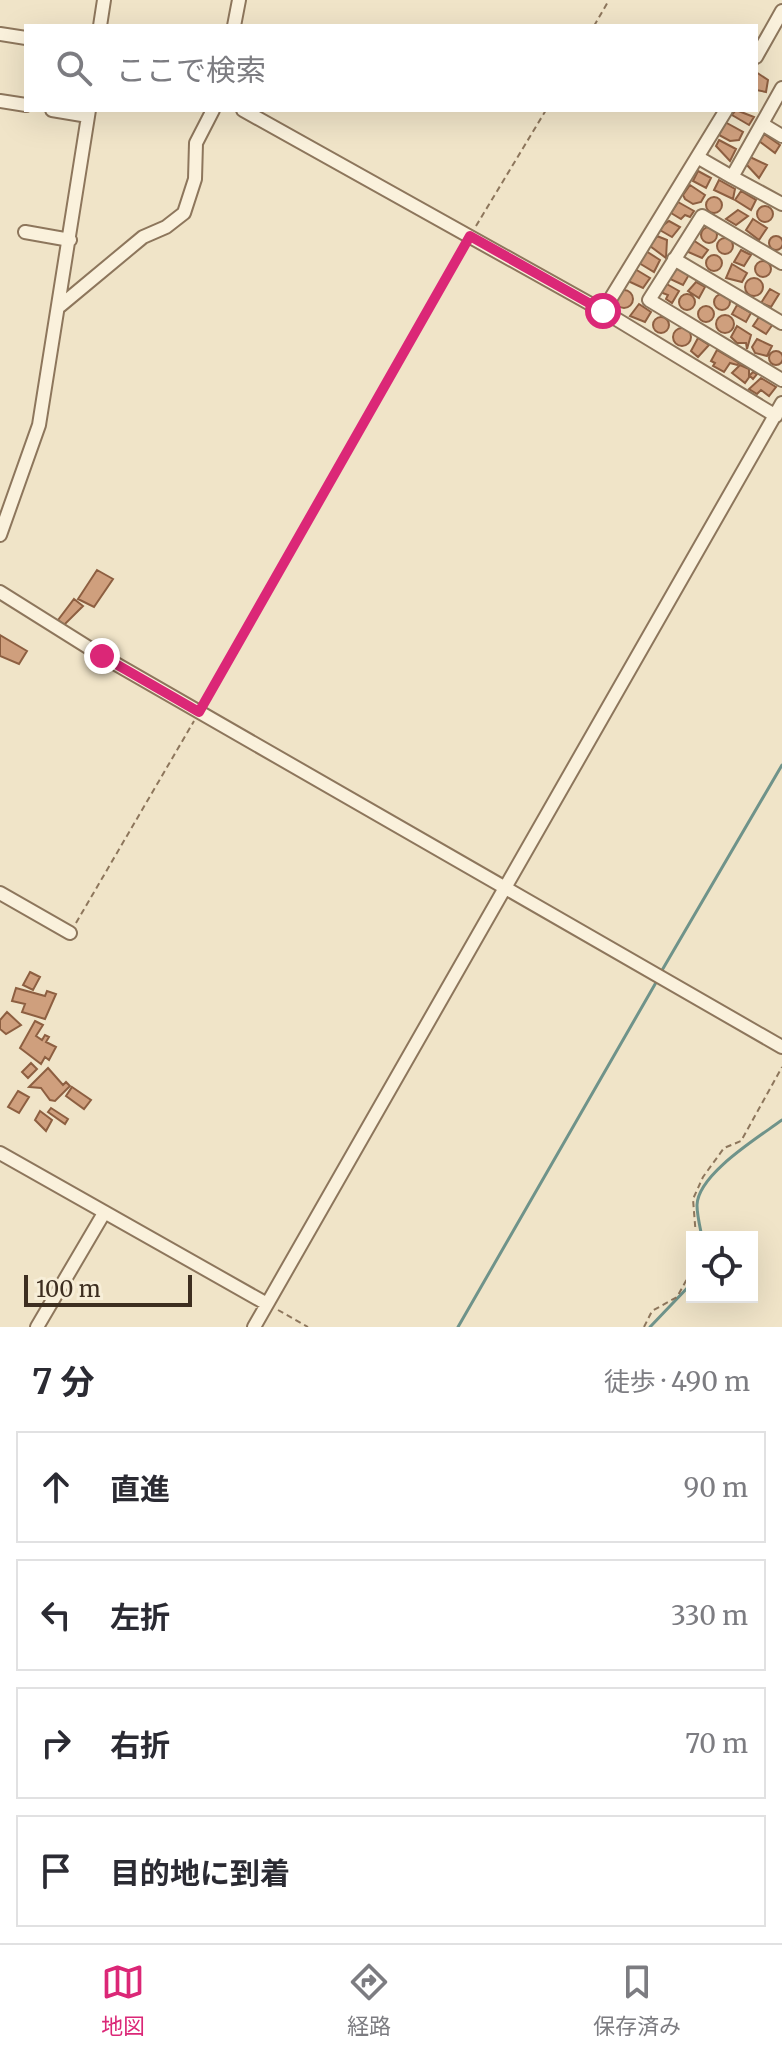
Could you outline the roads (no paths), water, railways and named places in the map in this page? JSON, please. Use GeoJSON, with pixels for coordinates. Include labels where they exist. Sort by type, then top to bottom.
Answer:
{"type":"FeatureCollection","features":[{"type":"Feature","properties":{"kind":"street"},"geometry":{"type":"LineString","coordinates":[[100,24],[104,0]]}},
{"type":"Feature","properties":{"kind":"street"},"geometry":{"type":"LineString","coordinates":[[234,24],[239,0]]}},
{"type":"Feature","properties":{"kind":"street"},"geometry":{"type":"LineString","coordinates":[[758,53],[782,11]]}},
{"type":"Feature","properties":{"kind":"street"},"geometry":{"type":"LineString","coordinates":[[0,34],[24,38]]}},
{"type":"Feature","properties":{"kind":"street"},"geometry":{"type":"LineString","coordinates":[[732,177],[782,88]]}},
{"type":"Feature","properties":{"kind":"street"},"geometry":{"type":"LineString","coordinates":[[0,101],[24,105]]}},
{"type":"Feature","properties":{"kind":"street"},"geometry":{"type":"LineString","coordinates":[[60,306],[143,237],[166,227],[184,213],[195,179],[196,143],[212,112]]}},
{"type":"Feature","properties":{"kind":"street"},"geometry":{"type":"LineString","coordinates":[[247,112],[603,311],[776,416]]}},
{"type":"Feature","properties":{"kind":"street"},"geometry":{"type":"LineString","coordinates":[[603,311],[725,112]]}},
{"type":"Feature","properties":{"kind":"street"},"geometry":{"type":"LineString","coordinates":[[0,535],[39,425],[88,113]]}},
{"type":"Feature","properties":{"kind":"street"},"geometry":{"type":"LineString","coordinates":[[762,124],[782,136]]}},
{"type":"Feature","properties":{"kind":"street"},"geometry":{"type":"LineString","coordinates":[[699,158],[782,204]]}},
{"type":"Feature","properties":{"kind":"street"},"geometry":{"type":"LineString","coordinates":[[782,263],[702,216],[649,300],[782,380]]}},
{"type":"Feature","properties":{"kind":"street"},"geometry":{"type":"LineString","coordinates":[[25,232],[70,240]]}},
{"type":"Feature","properties":{"kind":"street"},"geometry":{"type":"LineString","coordinates":[[674,259],[782,323]]}},
{"type":"Feature","properties":{"kind":"street"},"geometry":{"type":"LineString","coordinates":[[254,1327],[782,403]]}},
{"type":"Feature","properties":{"kind":"street"},"geometry":{"type":"LineString","coordinates":[[0,592],[199,712],[782,1047]]}},
{"type":"Feature","properties":{"kind":"street"},"geometry":{"type":"LineString","coordinates":[[0,893],[70,933]]}},
{"type":"Feature","properties":{"kind":"street"},"geometry":{"type":"LineString","coordinates":[[0,1153],[267,1304]]}},
{"type":"Feature","properties":{"kind":"street"},"geometry":{"type":"LineString","coordinates":[[37,1327],[104,1213]]}},
{"type":"Feature","properties":{"kind":"waterway"},"geometry":{"type":"LineString","coordinates":[[661,972],[782,765]]}},
{"type":"Feature","properties":{"kind":"waterway"},"geometry":{"type":"LineString","coordinates":[[458,1327],[658,979]]}},
{"type":"Feature","properties":{"kind":"waterway"},"geometry":{"type":"LineString","coordinates":[[701,1231],[697,1205],[707,1181],[731,1157],[782,1120]]}},
{"type":"Feature","properties":{"kind":"waterway"},"geometry":{"type":"LineString","coordinates":[[650,1327],[686,1289]]}}]}
